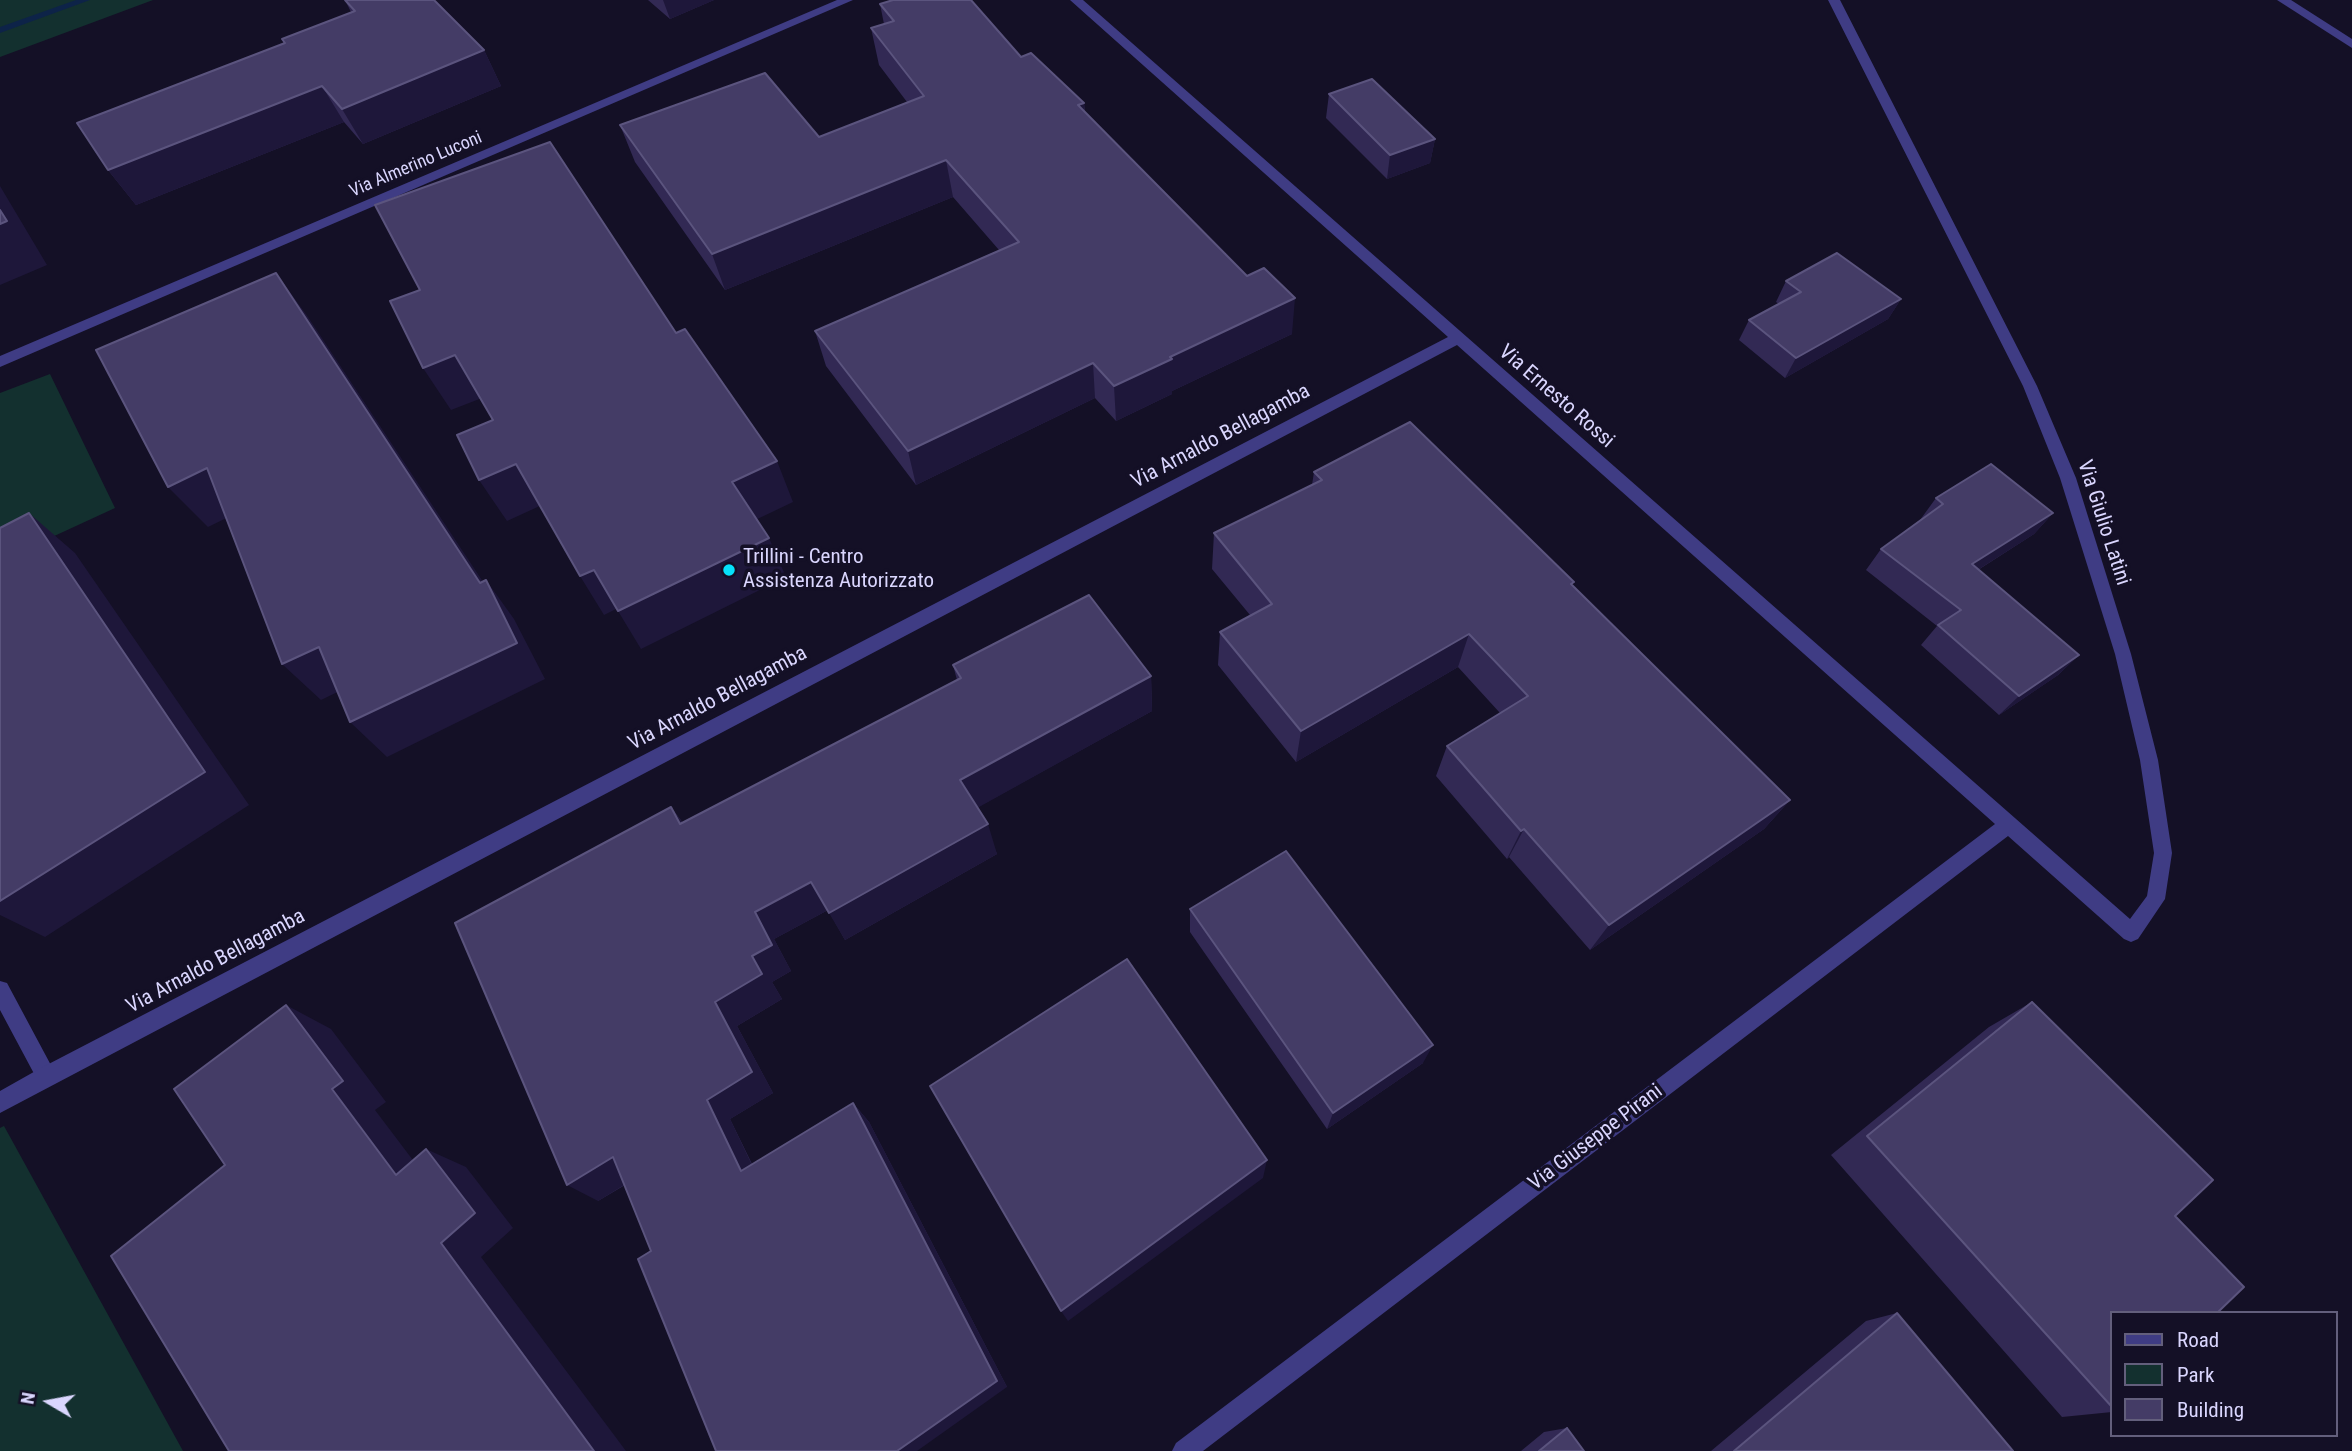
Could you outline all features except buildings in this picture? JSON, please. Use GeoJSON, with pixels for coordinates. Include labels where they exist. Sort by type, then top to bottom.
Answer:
{"type":"FeatureCollection","features":[{"type":"Feature","properties":{"kind":"street","name":"Via Almerino Luconi"},"geometry":{"type":"LineString","coordinates":[[0,362],[847,0]]}},
{"type":"Feature","properties":{"kind":"street","name":"Via Ernesto Rossi"},"geometry":{"type":"LineString","coordinates":[[1076,0],[2009,824]]}},
{"type":"Feature","properties":{"kind":"street","name":"Via Giulio Latini"},"geometry":{"type":"LineString","coordinates":[[1834,0],[2030,386],[2068,478],[2123,654],[2149,760],[2163,853],[2156,900],[2131,933],[2009,824]]}},
{"type":"Feature","properties":{"kind":"street"},"geometry":{"type":"LineString","coordinates":[[2283,0],[2352,44]]}},
{"type":"Feature","properties":{"kind":"street","name":"Via Arnaldo Bellagamba"},"geometry":{"type":"LineString","coordinates":[[0,1103],[46,1076],[1458,338]]}},
{"type":"Feature","properties":{"kind":"street","name":"Via Giuseppe Pirani"},"geometry":{"type":"LineString","coordinates":[[1184,1451],[2009,824]]}},
{"type":"Feature","properties":{"kind":"street"},"geometry":{"type":"LineString","coordinates":[[0,990],[46,1076]]}},
{"type":"Feature","properties":{"kind":"green space"},"geometry":{"type":"Polygon","coordinates":[[[0,0],[153,0],[0,57],[0,0]]]}},
{"type":"Feature","properties":{"kind":"green space"},"geometry":{"type":"Polygon","coordinates":[[[50,374],[115,508],[0,561],[0,393],[50,374]]]}},
{"type":"Feature","properties":{"kind":"green space"},"geometry":{"type":"Polygon","coordinates":[[[4,1126],[183,1451],[0,1451],[0,1128],[4,1126]]]}},
{"type":"Feature","properties":{"kind":"waterway"},"geometry":{"type":"LineString","coordinates":[[0,30],[85,0]]}},
{"type":"Feature","properties":{"kind":"place","name":"Trillini - Centro Assistenza Autorizzato"},"geometry":{"type":"Point","coordinates":[729,570]}}]}
